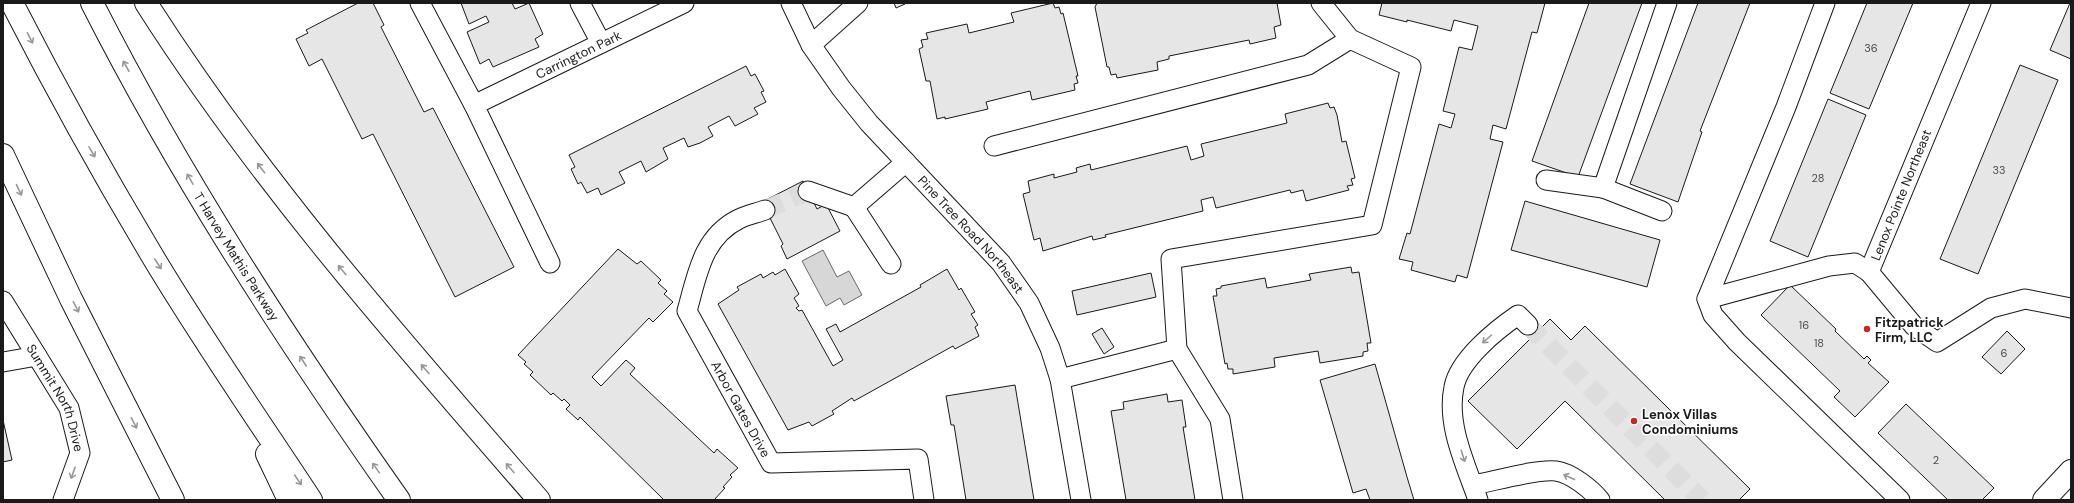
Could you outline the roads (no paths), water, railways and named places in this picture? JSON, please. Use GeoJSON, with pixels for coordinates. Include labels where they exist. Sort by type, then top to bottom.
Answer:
{"type":"FeatureCollection","features":[{"type":"Feature","properties":{"kind":"main road"},"geometry":{"type":"LineString","coordinates":[[12,3],[84,138],[146,246],[222,366],[311,500]]}},
{"type":"Feature","properties":{"kind":"main road","name":"T Harvey Mathis Parkway"},"geometry":{"type":"LineString","coordinates":[[92,3],[152,113],[210,214],[332,405],[399,500]]}},
{"type":"Feature","properties":{"kind":"main road"},"geometry":{"type":"LineString","coordinates":[[146,3],[208,97],[313,235],[397,337],[539,500]]}},
{"type":"Feature","properties":{"kind":"main road"},"geometry":{"type":"LineString","coordinates":[[3,155],[71,299],[173,500]]}},
{"type":"Feature","properties":{"kind":"main road"},"geometry":{"type":"LineString","coordinates":[[222,366],[290,500]]}},
{"type":"Feature","properties":{"kind":"main road"},"geometry":{"type":"LineString","coordinates":[[2044,500],[2071,470]]}},
{"type":"Feature","properties":{"kind":"main road"},"geometry":{"type":"LineString","coordinates":[[2058,500],[2071,479]]}},
{"type":"Feature","properties":{"kind":"street"},"geometry":{"type":"LineString","coordinates":[[420,3],[474,105],[550,263]]}},
{"type":"Feature","properties":{"kind":"street"},"geometry":{"type":"LineString","coordinates":[[580,3],[601,43]]}},
{"type":"Feature","properties":{"kind":"street","name":"Carrington Park"},"geometry":{"type":"LineString","coordinates":[[474,105],[684,3]]}},
{"type":"Feature","properties":{"kind":"street","name":"Pine Tree Road Northeast"},"geometry":{"type":"LineString","coordinates":[[791,3],[810,45],[841,88],[869,123],[1002,263],[1029,303],[1050,348],[1060,379],[1081,500]]}},
{"type":"Feature","properties":{"kind":"street"},"geometry":{"type":"LineString","coordinates":[[810,45],[858,3]]}},
{"type":"Feature","properties":{"kind":"street"},"geometry":{"type":"LineString","coordinates":[[1233,500],[1220,419],[1177,349],[1171,259],[1372,225],[1411,67],[1350,39],[1321,3]]}},
{"type":"Feature","properties":{"kind":"street"},"geometry":{"type":"LineString","coordinates":[[1603,188],[1667,3]]}},
{"type":"Feature","properties":{"kind":"street"},"geometry":{"type":"LineString","coordinates":[[1826,3],[1786,107],[1707,299],[1713,315],[1737,342],[1900,500]]}},
{"type":"Feature","properties":{"kind":"street","name":"Lenox Pointe Northeast"},"geometry":{"type":"LineString","coordinates":[[1981,3],[1869,272],[1914,326],[1937,342],[1991,308],[2025,299],[2071,308]]}},
{"type":"Feature","properties":{"kind":"street"},"geometry":{"type":"LineString","coordinates":[[994,146],[1308,65],[1350,39]]}},
{"type":"Feature","properties":{"kind":"street"},"geometry":{"type":"LineString","coordinates":[[854,207],[906,162]]}},
{"type":"Feature","properties":{"kind":"street"},"geometry":{"type":"LineString","coordinates":[[1546,180],[1603,188],[1662,210]]}},
{"type":"Feature","properties":{"kind":"street"},"geometry":{"type":"LineString","coordinates":[[808,191],[854,207],[891,264]]}},
{"type":"Feature","properties":{"kind":"street","name":"Arbor Gates Drive"},"geometry":{"type":"LineString","coordinates":[[765,210],[738,219],[718,235],[703,255],[687,311],[771,463],[918,459],[924,500]]}},
{"type":"Feature","properties":{"kind":"street"},"geometry":{"type":"LineString","coordinates":[[1707,299],[1829,266],[1855,263],[1869,272]]}},
{"type":"Feature","properties":{"kind":"street","name":"Summit North Drive"},"geometry":{"type":"LineString","coordinates":[[3,302],[69,408],[80,453],[63,500]]}},
{"type":"Feature","properties":{"kind":"street"},"geometry":{"type":"LineString","coordinates":[[1528,325],[1518,315],[1499,328],[1482,344],[1460,371],[1454,387],[1454,427],[1475,492],[1534,473],[1557,471],[1581,482],[1600,500]]}},
{"type":"Feature","properties":{"kind":"street"},"geometry":{"type":"LineString","coordinates":[[1060,379],[1177,349]]}},
{"type":"Feature","properties":{"kind":"street"},"geometry":{"type":"LineString","coordinates":[[3,362],[37,356]]}},
{"type":"Feature","properties":{"kind":"tunnel"},"geometry":{"type":"LineString","coordinates":[[765,210],[808,191]]}},
{"type":"Feature","properties":{"kind":"tunnel"},"geometry":{"type":"LineString","coordinates":[[1528,325],[1702,500]]}},
{"type":"Feature","properties":{"kind":"place","name":"Fitzpatrick Firm, LLC"},"geometry":{"type":"Point","coordinates":[1867,329]}},
{"type":"Feature","properties":{"kind":"place","name":"Lenox Villas Condominiums"},"geometry":{"type":"Point","coordinates":[1634,421]}}]}
